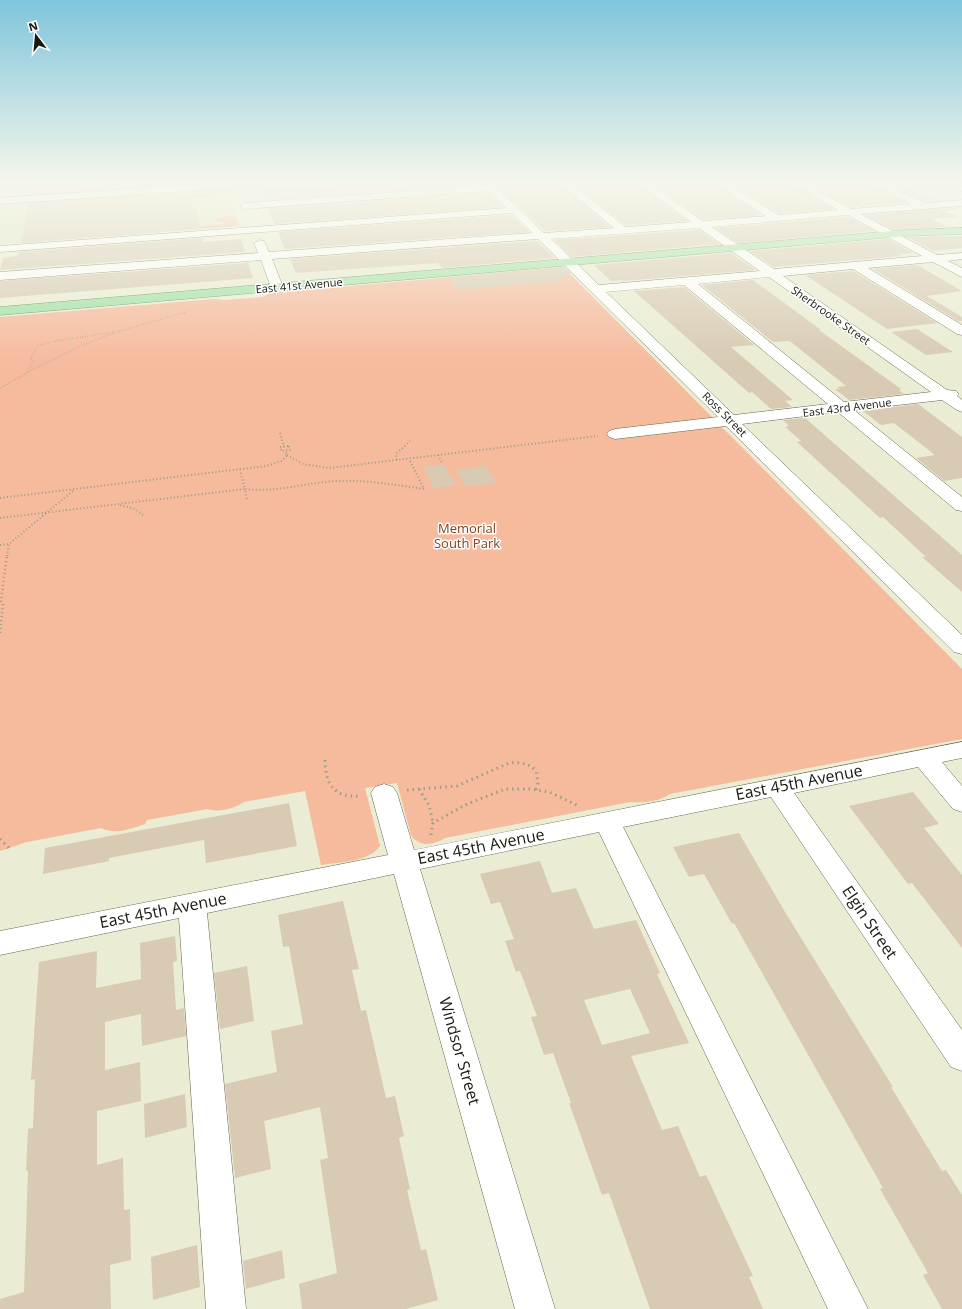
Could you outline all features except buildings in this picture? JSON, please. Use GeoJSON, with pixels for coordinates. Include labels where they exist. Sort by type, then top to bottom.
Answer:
{"type":"FeatureCollection","features":[{"type":"Feature","properties":{"kind":"main road","name":"East 41st Avenue"},"geometry":{"type":"LineString","coordinates":[[0,311],[782,243]]}},
{"type":"Feature","properties":{"kind":"street"},"geometry":{"type":"LineString","coordinates":[[0,249],[75,243]]}},
{"type":"Feature","properties":{"kind":"street"},"geometry":{"type":"LineString","coordinates":[[260,243],[276,287]]}},
{"type":"Feature","properties":{"kind":"street"},"geometry":{"type":"LineString","coordinates":[[0,276],[443,243]]}},
{"type":"Feature","properties":{"kind":"street","name":"Ross Street"},"geometry":{"type":"LineString","coordinates":[[548,243],[962,647]]}},
{"type":"Feature","properties":{"kind":"street","name":"Sherbrooke Street"},"geometry":{"type":"LineString","coordinates":[[729,243],[962,407]]}},
{"type":"Feature","properties":{"kind":"street"},"geometry":{"type":"LineString","coordinates":[[907,243],[962,273]]}},
{"type":"Feature","properties":{"kind":"street"},"geometry":{"type":"LineString","coordinates":[[598,290],[962,256]]}},
{"type":"Feature","properties":{"kind":"street"},"geometry":{"type":"LineString","coordinates":[[856,266],[962,331]]}},
{"type":"Feature","properties":{"kind":"street"},"geometry":{"type":"LineString","coordinates":[[687,281],[962,506]]}},
{"type":"Feature","properties":{"kind":"street","name":"East 43rd Avenue"},"geometry":{"type":"LineString","coordinates":[[615,434],[842,408],[962,392]]}},
{"type":"Feature","properties":{"kind":"street","name":"East 45th Avenue"},"geometry":{"type":"LineString","coordinates":[[0,943],[405,861],[595,814],[777,786],[962,750]]}},
{"type":"Feature","properties":{"kind":"street"},"geometry":{"type":"LineString","coordinates":[[923,758],[962,802]]}},
{"type":"Feature","properties":{"kind":"street","name":"Elgin Street"},"geometry":{"type":"LineString","coordinates":[[777,786],[962,1057]]}},
{"type":"Feature","properties":{"kind":"street","name":"Windsor Street"},"geometry":{"type":"LineString","coordinates":[[384,793],[535,1309]]}},
{"type":"Feature","properties":{"kind":"street"},"geometry":{"type":"LineString","coordinates":[[595,814],[848,1309]]}},
{"type":"Feature","properties":{"kind":"street"},"geometry":{"type":"LineString","coordinates":[[192,905],[226,1309]]}},
{"type":"Feature","properties":{"kind":"path"},"geometry":{"type":"LineString","coordinates":[[0,388],[78,347],[120,331],[192,310]]}},
{"type":"Feature","properties":{"kind":"path"},"geometry":{"type":"LineString","coordinates":[[27,373],[34,362],[30,359],[38,346],[50,342],[120,331]]}},
{"type":"Feature","properties":{"kind":"path"},"geometry":{"type":"LineString","coordinates":[[280,433],[284,447]]}},
{"type":"Feature","properties":{"kind":"path"},"geometry":{"type":"LineString","coordinates":[[285,451],[290,450],[289,446],[280,447],[281,451],[285,451],[287,455],[303,464],[329,468],[615,434]]}},
{"type":"Feature","properties":{"kind":"path"},"geometry":{"type":"LineString","coordinates":[[397,460],[396,454],[410,441]]}},
{"type":"Feature","properties":{"kind":"path"},"geometry":{"type":"LineString","coordinates":[[0,498],[178,476],[240,470],[282,461],[287,455]]}},
{"type":"Feature","properties":{"kind":"path"},"geometry":{"type":"LineString","coordinates":[[438,455],[442,463]]}},
{"type":"Feature","properties":{"kind":"path"},"geometry":{"type":"LineString","coordinates":[[0,518],[245,489],[259,492],[339,481],[379,483],[424,489],[409,459]]}},
{"type":"Feature","properties":{"kind":"path"},"geometry":{"type":"LineString","coordinates":[[240,470],[247,499]]}},
{"type":"Feature","properties":{"kind":"path"},"geometry":{"type":"LineString","coordinates":[[0,545],[9,544],[74,489]]}},
{"type":"Feature","properties":{"kind":"path"},"geometry":{"type":"LineString","coordinates":[[117,504],[134,509],[144,515]]}},
{"type":"Feature","properties":{"kind":"path"},"geometry":{"type":"LineString","coordinates":[[0,633],[3,604],[1,601],[9,544]]}},
{"type":"Feature","properties":{"kind":"path"},"geometry":{"type":"LineString","coordinates":[[325,760],[324,771],[329,782],[344,796],[457,786],[509,763],[518,762],[530,764],[534,768],[539,783],[536,790]]}},
{"type":"Feature","properties":{"kind":"path"},"geometry":{"type":"LineString","coordinates":[[419,789],[429,805],[433,823],[431,837]]}},
{"type":"Feature","properties":{"kind":"path"},"geometry":{"type":"LineString","coordinates":[[433,823],[465,805],[505,789],[549,792],[595,814]]}},
{"type":"Feature","properties":{"kind":"path"},"geometry":{"type":"LineString","coordinates":[[0,839],[9,848]]}},
{"type":"Feature","properties":{"kind":"green space","name":"Memorial South Park"},"geometry":{"type":"Polygon","coordinates":[[[556,268],[565,269],[962,669],[962,739],[670,794],[661,799],[651,801],[630,802],[445,838],[432,844],[423,844],[411,835],[397,783],[365,788],[380,846],[369,855],[361,858],[321,865],[305,791],[244,802],[227,809],[208,809],[147,820],[145,824],[134,828],[112,831],[101,828],[27,842],[0,851],[0,317],[214,299],[225,300],[262,297],[271,293],[556,268]]]}}]}
